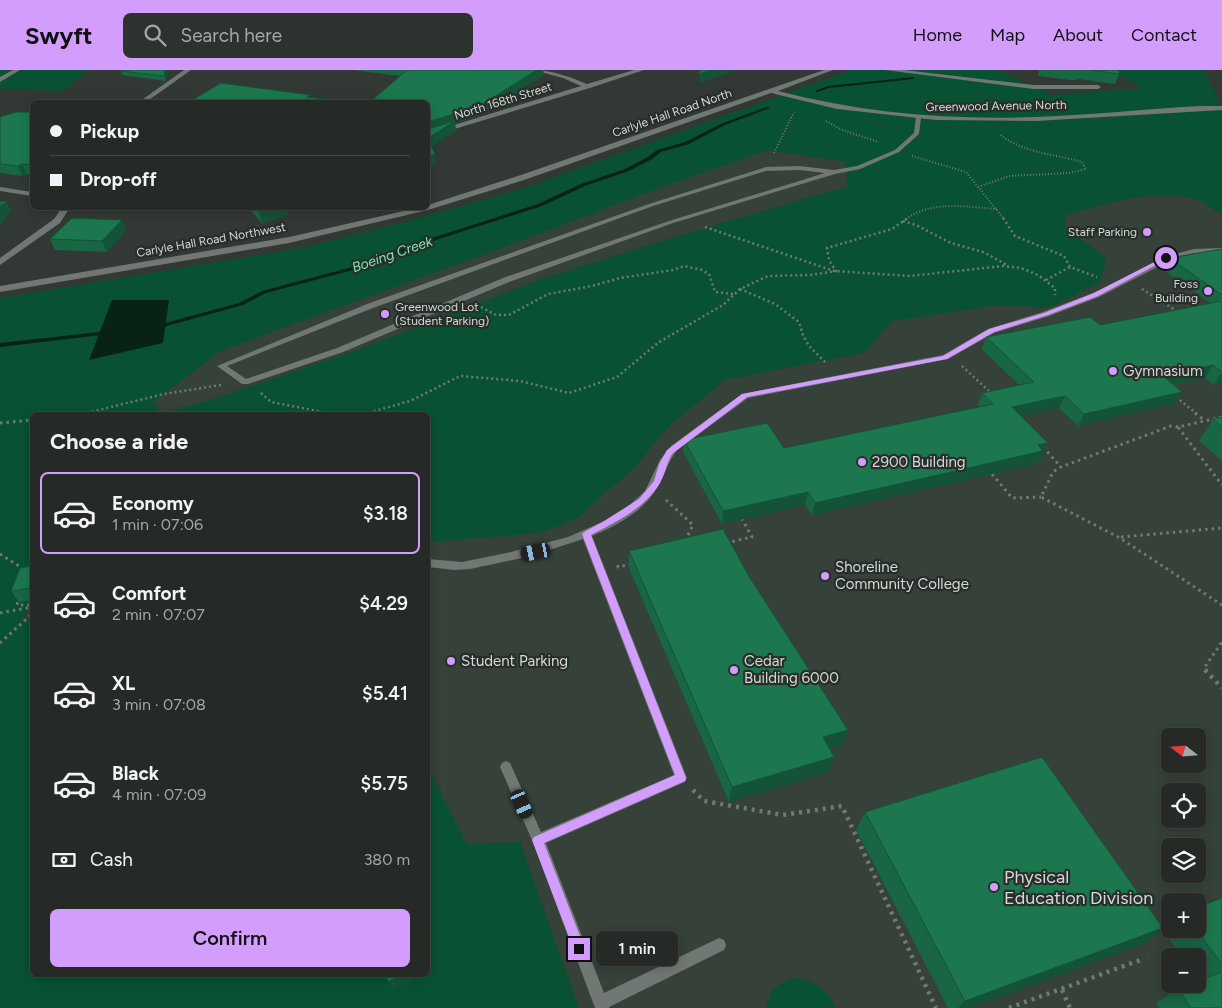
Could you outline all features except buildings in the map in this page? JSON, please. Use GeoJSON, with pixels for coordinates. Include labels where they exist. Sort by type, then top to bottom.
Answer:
{"type":"FeatureCollection","features":[{"type":"Feature","properties":{"kind":"street"},"geometry":{"type":"LineString","coordinates":[[0,80],[17,70]]}},
{"type":"Feature","properties":{"kind":"street"},"geometry":{"type":"LineString","coordinates":[[145,100],[188,70]]}},
{"type":"Feature","properties":{"kind":"street"},"geometry":{"type":"LineString","coordinates":[[536,70],[565,77],[588,87]]}},
{"type":"Feature","properties":{"kind":"street","name":"North 168th Street"},"geometry":{"type":"LineString","coordinates":[[430,134],[641,70]]}},
{"type":"Feature","properties":{"kind":"street","name":"Carlyle Hall Road North"},"geometry":{"type":"LineString","coordinates":[[521,178],[830,70]]}},
{"type":"Feature","properties":{"kind":"street"},"geometry":{"type":"LineString","coordinates":[[888,70],[1034,87],[1098,87]]}},
{"type":"Feature","properties":{"kind":"street","name":"Greenwood Avenue North"},"geometry":{"type":"LineString","coordinates":[[772,91],[798,100],[867,112],[918,118],[1036,119],[1184,108],[1222,108]]}},
{"type":"Feature","properties":{"kind":"street","name":"Carlyle Hall Road Northwest"},"geometry":{"type":"LineString","coordinates":[[430,206],[521,178]]}},
{"type":"Feature","properties":{"kind":"street"},"geometry":{"type":"LineString","coordinates":[[0,189],[30,194]]}},
{"type":"Feature","properties":{"kind":"street"},"geometry":{"type":"LineString","coordinates":[[0,262],[57,221],[62,210]]}},
{"type":"Feature","properties":{"kind":"street","name":"Carlyle Hall Road Northwest"},"geometry":{"type":"LineString","coordinates":[[0,289],[289,240],[414,210]]}},
{"type":"Feature","properties":{"kind":"lane"},"geometry":{"type":"LineString","coordinates":[[834,172],[799,168],[766,169],[651,205],[370,306],[221,366],[245,382],[340,350],[506,280],[671,222],[834,172],[858,168],[898,151],[917,133],[918,118]]}},
{"type":"Feature","properties":{"kind":"lane"},"geometry":{"type":"LineString","coordinates":[[430,563],[461,566],[518,556],[536,552],[586,534],[642,501],[657,481],[670,452],[745,396],[945,357],[992,331],[1046,314],[1096,295],[1173,256],[1194,251],[1222,250]]}},
{"type":"Feature","properties":{"kind":"lane"},"geometry":{"type":"LineString","coordinates":[[538,840],[681,778],[586,534]]}},
{"type":"Feature","properties":{"kind":"lane"},"geometry":{"type":"LineString","coordinates":[[506,767],[538,840],[601,1005],[719,945]]}},
{"type":"Feature","properties":{"kind":"path"},"geometry":{"type":"LineString","coordinates":[[766,169],[798,100],[805,109],[840,129],[876,141],[898,151],[966,172],[997,209],[1015,236],[1064,256],[1070,267],[1097,277]]}},
{"type":"Feature","properties":{"kind":"path"},"geometry":{"type":"LineString","coordinates":[[978,187],[1009,176],[1069,173],[1086,169],[1082,162],[1051,155],[1007,141],[985,119]]}},
{"type":"Feature","properties":{"kind":"path"},"geometry":{"type":"LineString","coordinates":[[836,271],[829,260],[827,248],[892,229],[914,213],[942,206],[997,209]]}},
{"type":"Feature","properties":{"kind":"path"},"geometry":{"type":"LineString","coordinates":[[902,221],[916,225],[950,243],[983,252],[1010,267]]}},
{"type":"Feature","properties":{"kind":"path"},"geometry":{"type":"LineString","coordinates":[[671,222],[719,230],[768,249],[836,271]]}},
{"type":"Feature","properties":{"kind":"path"},"geometry":{"type":"LineString","coordinates":[[465,297],[496,316],[509,315],[548,294],[592,286],[620,278],[673,270],[684,266],[702,270],[709,274],[715,292],[735,294]]}},
{"type":"Feature","properties":{"kind":"path"},"geometry":{"type":"LineString","coordinates":[[372,412],[410,401],[460,376],[520,381],[569,393],[617,377],[659,342],[702,319],[723,305],[740,289],[768,276],[811,275],[836,271],[910,276],[941,274],[975,267],[1010,267],[1027,269],[1046,280],[1054,288],[1055,297]]}},
{"type":"Feature","properties":{"kind":"path"},"geometry":{"type":"LineString","coordinates":[[1046,280],[1070,267]]}},
{"type":"Feature","properties":{"kind":"path"},"geometry":{"type":"LineString","coordinates":[[1135,286],[1182,314]]}},
{"type":"Feature","properties":{"kind":"path"},"geometry":{"type":"LineString","coordinates":[[740,289],[775,304],[799,322],[801,334],[811,351],[840,376]]}},
{"type":"Feature","properties":{"kind":"path"},"geometry":{"type":"LineString","coordinates":[[960,364],[994,397]]}},
{"type":"Feature","properties":{"kind":"path"},"geometry":{"type":"LineString","coordinates":[[96,412],[164,394],[245,382],[271,402],[323,412]]}},
{"type":"Feature","properties":{"kind":"path"},"geometry":{"type":"LineString","coordinates":[[1170,392],[1204,421]]}},
{"type":"Feature","properties":{"kind":"path"},"geometry":{"type":"LineString","coordinates":[[1041,497],[1053,472],[1061,467],[1171,426],[1178,427],[1222,417]]}},
{"type":"Feature","properties":{"kind":"path"},"geometry":{"type":"LineString","coordinates":[[0,423],[30,420]]}},
{"type":"Feature","properties":{"kind":"path"},"geometry":{"type":"LineString","coordinates":[[1178,427],[1222,485]]}},
{"type":"Feature","properties":{"kind":"path"},"geometry":{"type":"LineString","coordinates":[[1041,446],[1061,467]]}},
{"type":"Feature","properties":{"kind":"path"},"geometry":{"type":"LineString","coordinates":[[992,474],[1012,498],[1041,497],[1120,538],[1222,605]]}},
{"type":"Feature","properties":{"kind":"path"},"geometry":{"type":"LineString","coordinates":[[660,505],[667,499],[693,525],[682,546]]}},
{"type":"Feature","properties":{"kind":"path"},"geometry":{"type":"LineString","coordinates":[[724,543],[752,537],[742,519]]}},
{"type":"Feature","properties":{"kind":"path"},"geometry":{"type":"LineString","coordinates":[[1120,538],[1222,528]]}},
{"type":"Feature","properties":{"kind":"path"},"geometry":{"type":"LineString","coordinates":[[0,554],[26,571],[24,580]]}},
{"type":"Feature","properties":{"kind":"path"},"geometry":{"type":"LineString","coordinates":[[615,558],[618,567],[636,563]]}},
{"type":"Feature","properties":{"kind":"path"},"geometry":{"type":"LineString","coordinates":[[22,588],[16,605],[30,606]]}},
{"type":"Feature","properties":{"kind":"path"},"geometry":{"type":"LineString","coordinates":[[0,613],[30,606]]}},
{"type":"Feature","properties":{"kind":"path"},"geometry":{"type":"LineString","coordinates":[[0,643],[30,616]]}},
{"type":"Feature","properties":{"kind":"path"},"geometry":{"type":"LineString","coordinates":[[1222,642],[1204,668],[1222,688]]}},
{"type":"Feature","properties":{"kind":"path"},"geometry":{"type":"LineString","coordinates":[[681,778],[704,801],[784,815],[842,806],[936,1008]]}},
{"type":"Feature","properties":{"kind":"path"},"geometry":{"type":"LineString","coordinates":[[1009,1008],[1143,959]]}},
{"type":"Feature","properties":{"kind":"path"},"geometry":{"type":"LineString","coordinates":[[1062,990],[1070,1008]]}},
{"type":"Feature","properties":{"kind":"shaded area","name":"Shoreline Community College"},"geometry":{"type":"Polygon","coordinates":[[[766,101],[1222,116],[1222,1008],[0,1008],[0,352],[301,248],[412,220],[527,187],[766,101]]]}},
{"type":"Feature","properties":{"kind":"shaded area"},"geometry":{"type":"Polygon","coordinates":[[[112,300],[169,300],[163,343],[89,360],[112,300]]]}},
{"type":"Feature","properties":{"kind":"green space"},"geometry":{"type":"Polygon","coordinates":[[[0,70],[89,70],[63,91],[0,89],[0,70]]]}},
{"type":"Feature","properties":{"kind":"green space"},"geometry":{"type":"Polygon","coordinates":[[[851,70],[997,70],[1052,95],[1143,88],[1107,70],[1205,70],[1222,109],[1222,215],[1198,200],[1163,195],[1130,198],[1066,215],[1065,226],[1106,258],[1100,282],[1049,308],[999,305],[892,321],[864,353],[725,380],[670,425],[634,468],[577,518],[540,533],[430,542],[430,412],[171,412],[360,349],[541,279],[848,186],[845,162],[768,150],[656,189],[502,248],[220,351],[154,402],[158,412],[30,412],[30,607],[20,621],[30,622],[30,977],[430,977],[430,771],[467,844],[520,842],[579,1008],[0,1008],[0,298],[301,248],[412,220],[527,187],[851,70]]]}},
{"type":"Feature","properties":{"kind":"green space"},"geometry":{"type":"Polygon","coordinates":[[[794,978],[814,983],[824,991],[836,1008],[767,1008],[775,988],[794,978]]]}},
{"type":"Feature","properties":{"kind":"waterway","name":"Boeing Creek"},"geometry":{"type":"LineString","coordinates":[[817,91],[828,87],[913,78]]}},
{"type":"Feature","properties":{"kind":"waterway","name":"Boeing Creek"},"geometry":{"type":"LineString","coordinates":[[156,327],[241,304],[264,292],[362,266],[415,245],[540,205],[583,185],[627,170],[659,151],[687,143],[724,124],[768,108]]}},
{"type":"Feature","properties":{"kind":"waterway","name":"Boeing Creek"},"geometry":{"type":"LineString","coordinates":[[0,345],[108,333]]}},
{"type":"Feature","properties":{"kind":"place","name":"Staff Parking"},"geometry":{"type":"Point","coordinates":[1147,232]}},
{"type":"Feature","properties":{"kind":"place","name":"Foss Building"},"geometry":{"type":"Point","coordinates":[1208,291]}},
{"type":"Feature","properties":{"kind":"place","name":"Greenwood Lot (Student Parking)"},"geometry":{"type":"Point","coordinates":[385,314]}},
{"type":"Feature","properties":{"kind":"place","name":"Gymnasium"},"geometry":{"type":"Point","coordinates":[1113,371]}},
{"type":"Feature","properties":{"kind":"place","name":"2900 Building"},"geometry":{"type":"Point","coordinates":[862,462]}},
{"type":"Feature","properties":{"kind":"place","name":"Shoreline Community College"},"geometry":{"type":"Point","coordinates":[825,576]}},
{"type":"Feature","properties":{"kind":"place","name":"Student Parking"},"geometry":{"type":"Point","coordinates":[451,661]}},
{"type":"Feature","properties":{"kind":"place","name":"Cedar Building 6000"},"geometry":{"type":"Point","coordinates":[734,670]}},
{"type":"Feature","properties":{"kind":"place","name":"Physical Education Division"},"geometry":{"type":"Point","coordinates":[994,887]}},
{"type":"Feature","properties":{"kind":"route"},"geometry":{"type":"LineString","coordinates":[[579,949],[538,840],[681,778],[586,534],[607,524],[642,501],[657,481],[666,457],[670,452],[745,396],[945,357],[992,331],[1046,314],[1096,295],[1166,258]]}}]}
